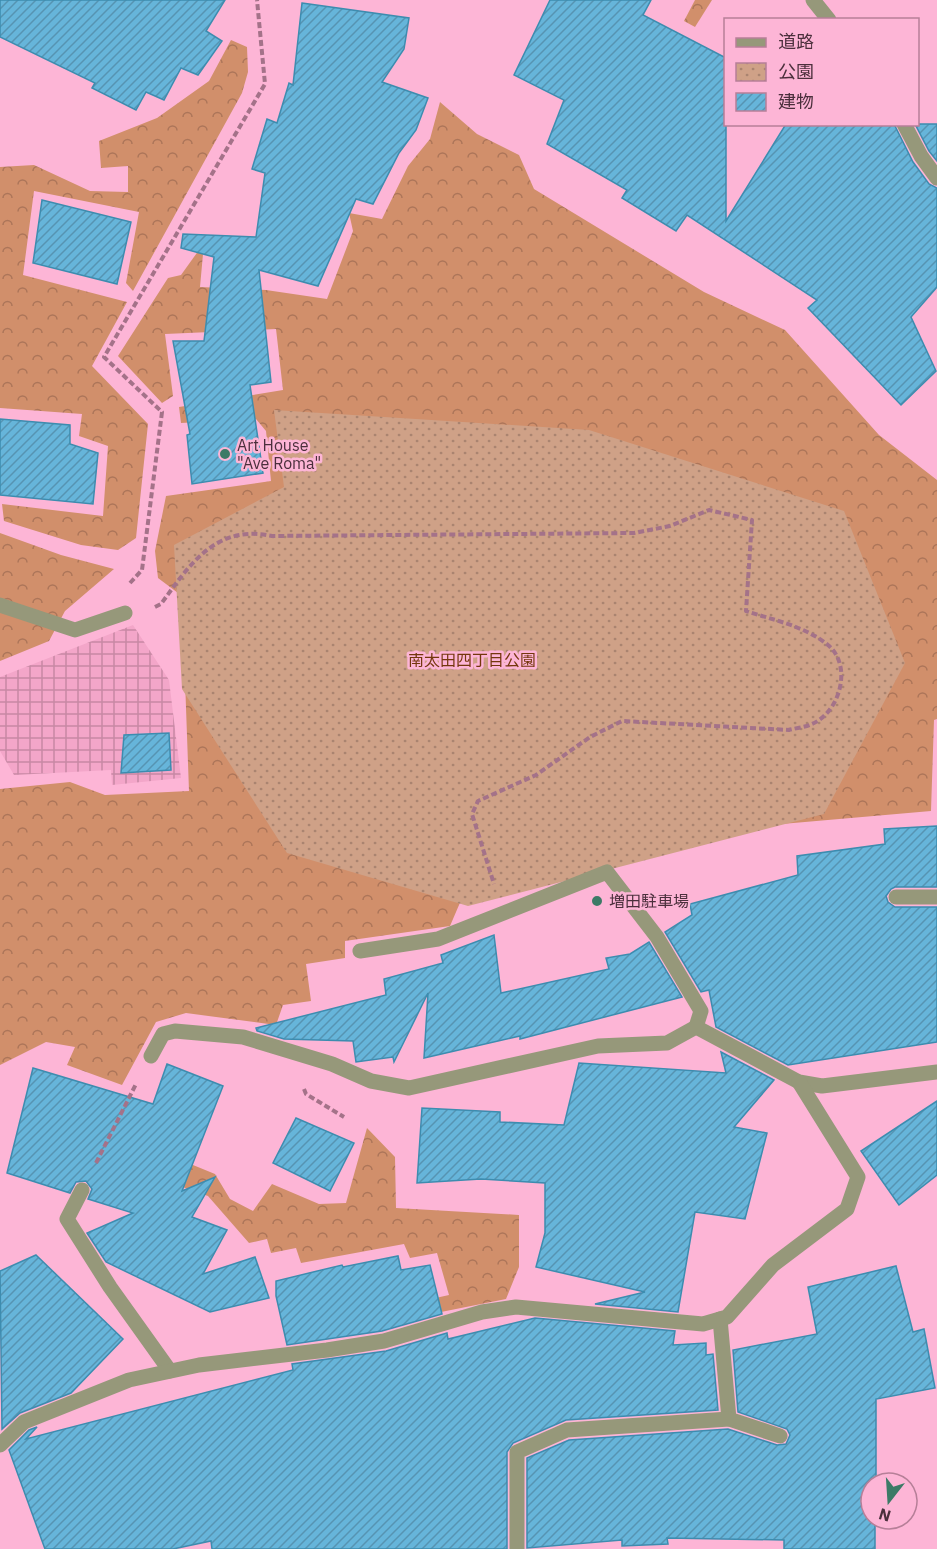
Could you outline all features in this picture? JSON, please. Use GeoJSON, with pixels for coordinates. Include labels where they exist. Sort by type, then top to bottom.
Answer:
{"type":"FeatureCollection","features":[{"type":"Feature","properties":{"kind":"street"},"geometry":{"type":"LineString","coordinates":[[813,0],[827,18]]}},
{"type":"Feature","properties":{"kind":"street"},"geometry":{"type":"LineString","coordinates":[[905,126],[921,156],[937,178]]}},
{"type":"Feature","properties":{"kind":"street"},"geometry":{"type":"LineString","coordinates":[[0,605],[75,630],[125,614]]}},
{"type":"Feature","properties":{"kind":"street"},"geometry":{"type":"LineString","coordinates":[[151,1056],[163,1034],[175,1031],[243,1037],[332,1064],[371,1082],[409,1088],[598,1046],[667,1043],[696,1027],[700,1011],[657,937],[607,872],[438,939],[360,951]]}},
{"type":"Feature","properties":{"kind":"street"},"geometry":{"type":"LineString","coordinates":[[896,897],[937,897]]}},
{"type":"Feature","properties":{"kind":"street"},"geometry":{"type":"LineString","coordinates":[[696,1027],[799,1082],[822,1086],[937,1072]]}},
{"type":"Feature","properties":{"kind":"street"},"geometry":{"type":"LineString","coordinates":[[0,1445],[24,1422],[129,1380],[170,1371],[384,1341],[482,1312],[516,1307],[703,1324],[727,1317],[773,1265],[847,1209],[858,1177],[799,1082]]}},
{"type":"Feature","properties":{"kind":"street"},"geometry":{"type":"LineString","coordinates":[[82,1190],[67,1219],[110,1287],[170,1371]]}},
{"type":"Feature","properties":{"kind":"street"},"geometry":{"type":"LineString","coordinates":[[720,1318],[729,1419]]}},
{"type":"Feature","properties":{"kind":"street"},"geometry":{"type":"LineString","coordinates":[[517,1549],[517,1452],[567,1430],[729,1419],[780,1436]]}},
{"type":"Feature","properties":{"kind":"path"},"geometry":{"type":"LineString","coordinates":[[125,614],[123,589],[142,570],[162,412],[104,357],[265,84],[257,0]]}},
{"type":"Feature","properties":{"kind":"path"},"geometry":{"type":"LineString","coordinates":[[161,604],[191,562],[207,548],[232,537],[255,532],[272,536],[634,533],[670,526],[709,510],[753,520],[746,611],[800,628],[830,646],[840,667],[841,689],[830,710],[813,724],[789,729],[622,721],[590,737],[536,775],[478,801],[472,814],[490,877],[507,911]]}},
{"type":"Feature","properties":{"kind":"path"},"geometry":{"type":"LineString","coordinates":[[82,1190],[151,1056]]}},
{"type":"Feature","properties":{"kind":"shaded area"},"geometry":{"type":"Polygon","coordinates":[[[133,625],[169,680],[181,778],[112,785],[111,770],[14,775],[0,751],[0,677],[133,625]]]}},
{"type":"Feature","properties":{"kind":"green space"},"geometry":{"type":"Polygon","coordinates":[[[695,0],[712,0],[695,27],[684,21],[695,0]]]}},
{"type":"Feature","properties":{"kind":"green space"},"geometry":{"type":"Polygon","coordinates":[[[231,40],[247,47],[248,72],[242,93],[133,291],[126,283],[139,212],[34,191],[23,275],[127,302],[92,366],[148,424],[136,538],[118,550],[81,545],[4,521],[2,504],[103,516],[108,446],[79,436],[82,414],[0,408],[0,167],[34,165],[90,191],[128,192],[128,166],[101,168],[99,141],[157,118],[209,81],[231,40]]]}},
{"type":"Feature","properties":{"kind":"green space"},"geometry":{"type":"Polygon","coordinates":[[[440,102],[477,134],[519,155],[534,189],[704,292],[785,330],[879,435],[937,480],[937,719],[934,720],[931,811],[726,829],[462,898],[450,926],[345,941],[345,958],[306,964],[311,1001],[283,1005],[276,1025],[186,1013],[156,1022],[122,1085],[67,1065],[75,1047],[46,1042],[0,1065],[0,789],[70,782],[105,795],[189,791],[182,596],[158,578],[155,551],[166,496],[271,481],[266,431],[256,419],[181,423],[179,407],[283,390],[276,329],[165,334],[173,396],[162,403],[118,356],[168,278],[181,275],[204,243],[200,287],[266,290],[327,299],[353,231],[349,213],[382,219],[408,166],[430,139],[440,102]]]}},
{"type":"Feature","properties":{"kind":"green space","name":"南太田四丁目公園"},"geometry":{"type":"Polygon","coordinates":[[[274,410],[589,430],[844,511],[905,663],[824,814],[468,906],[287,853],[182,689],[174,545],[284,487],[274,410]]]}},
{"type":"Feature","properties":{"kind":"green space"},"geometry":{"type":"Polygon","coordinates":[[[0,533],[61,555],[114,569],[65,611],[49,641],[0,661],[0,533]]]}},
{"type":"Feature","properties":{"kind":"green space"},"geometry":{"type":"Polygon","coordinates":[[[367,1128],[395,1157],[396,1208],[519,1215],[519,1267],[506,1299],[436,1313],[314,1325],[449,1295],[437,1253],[410,1258],[404,1244],[301,1263],[296,1248],[271,1253],[267,1239],[249,1243],[208,1196],[114,1163],[122,1136],[215,1174],[230,1199],[253,1211],[272,1184],[319,1204],[346,1203],[367,1128]]]}},
{"type":"Feature","properties":{"kind":"building"},"geometry":{"type":"Polygon","coordinates":[[[0,0],[225,0],[206,31],[222,41],[198,75],[181,68],[164,100],[146,92],[136,110],[92,88],[95,83],[0,37],[0,0]]]}},
{"type":"Feature","properties":{"kind":"building"},"geometry":{"type":"Polygon","coordinates":[[[550,0],[651,0],[643,15],[724,57],[726,221],[785,126],[895,126],[913,162],[929,184],[937,188],[937,287],[911,317],[936,371],[901,405],[808,308],[817,300],[687,215],[676,231],[622,198],[627,190],[547,144],[564,100],[514,75],[550,0]]]}},
{"type":"Feature","properties":{"kind":"building"},"geometry":{"type":"Polygon","coordinates":[[[302,3],[409,18],[404,49],[382,82],[428,98],[416,130],[399,153],[373,204],[356,199],[318,286],[259,270],[271,382],[250,385],[263,473],[192,484],[187,435],[190,434],[173,341],[204,341],[214,257],[181,248],[183,234],[256,237],[265,173],[252,169],[267,119],[277,123],[289,83],[293,85],[302,3]]]}},
{"type":"Feature","properties":{"kind":"building"},"geometry":{"type":"Polygon","coordinates":[[[919,124],[937,124],[937,161],[916,126],[919,124]]]}},
{"type":"Feature","properties":{"kind":"building"},"geometry":{"type":"Polygon","coordinates":[[[42,200],[131,222],[117,284],[33,263],[42,200]]]}},
{"type":"Feature","properties":{"kind":"building"},"geometry":{"type":"Polygon","coordinates":[[[0,419],[70,425],[70,444],[98,453],[93,504],[0,495],[0,419]]]}},
{"type":"Feature","properties":{"kind":"building"},"geometry":{"type":"Polygon","coordinates":[[[169,733],[171,770],[121,773],[124,735],[169,733]]]}},
{"type":"Feature","properties":{"kind":"building"},"geometry":{"type":"Polygon","coordinates":[[[937,826],[937,887],[895,887],[886,896],[888,902],[895,907],[937,907],[937,1042],[788,1065],[716,1027],[709,990],[701,992],[665,932],[692,915],[690,904],[798,875],[797,856],[885,844],[884,829],[937,826]]]}},
{"type":"Feature","properties":{"kind":"building"},"geometry":{"type":"Polygon","coordinates":[[[494,935],[501,993],[609,969],[606,958],[630,954],[649,942],[682,997],[520,1039],[520,1036],[424,1058],[428,993],[394,1062],[393,1057],[356,1062],[353,1041],[284,1039],[257,1031],[256,1028],[386,995],[384,979],[443,963],[441,955],[494,935]]]}},
{"type":"Feature","properties":{"kind":"building"},"geometry":{"type":"Polygon","coordinates":[[[721,1052],[774,1080],[734,1127],[767,1133],[745,1219],[695,1212],[678,1312],[595,1304],[645,1292],[536,1267],[545,1233],[545,1183],[481,1179],[417,1183],[422,1108],[500,1112],[500,1122],[564,1125],[579,1063],[726,1073],[721,1052]]]}},
{"type":"Feature","properties":{"kind":"building"},"geometry":{"type":"Polygon","coordinates":[[[167,1064],[223,1086],[182,1191],[215,1177],[192,1217],[227,1230],[203,1274],[255,1257],[269,1298],[210,1312],[106,1262],[87,1233],[133,1213],[88,1199],[92,1189],[86,1181],[76,1182],[70,1193],[7,1173],[33,1068],[153,1104],[167,1064]]]}},
{"type":"Feature","properties":{"kind":"building"},"geometry":{"type":"Polygon","coordinates":[[[937,1101],[937,1175],[899,1205],[861,1151],[937,1101]]]}},
{"type":"Feature","properties":{"kind":"building"},"geometry":{"type":"Polygon","coordinates":[[[296,1118],[354,1143],[330,1191],[273,1163],[296,1118]]]}},
{"type":"Feature","properties":{"kind":"building"},"geometry":{"type":"Polygon","coordinates":[[[36,1255],[123,1339],[71,1393],[20,1413],[2,1429],[0,1271],[36,1255]]]}},
{"type":"Feature","properties":{"kind":"building"},"geometry":{"type":"Polygon","coordinates":[[[398,1256],[401,1270],[430,1265],[442,1314],[382,1331],[287,1345],[276,1296],[276,1281],[342,1265],[343,1267],[398,1256]]]}},
{"type":"Feature","properties":{"kind":"building"},"geometry":{"type":"Polygon","coordinates":[[[896,1266],[913,1332],[924,1329],[935,1388],[876,1399],[876,1471],[859,1471],[859,1531],[875,1531],[875,1549],[784,1549],[784,1540],[667,1538],[668,1544],[622,1546],[622,1540],[527,1548],[527,1458],[569,1440],[728,1429],[777,1445],[786,1444],[790,1435],[787,1429],[738,1412],[733,1350],[817,1334],[808,1287],[896,1266]]]}},
{"type":"Feature","properties":{"kind":"building"},"geometry":{"type":"Polygon","coordinates":[[[535,1318],[675,1331],[673,1345],[706,1343],[706,1355],[713,1354],[718,1410],[566,1420],[513,1443],[507,1452],[507,1549],[212,1549],[211,1541],[173,1549],[45,1549],[9,1450],[29,1430],[37,1427],[26,1439],[293,1370],[292,1364],[386,1351],[447,1333],[448,1339],[535,1318]]]}},
{"type":"Feature","properties":{"kind":"place","name":"Art House \"Ave Roma\""},"geometry":{"type":"Point","coordinates":[225,454]}},
{"type":"Feature","properties":{"kind":"place","name":"増田駐車場"},"geometry":{"type":"Point","coordinates":[597,901]}}]}
